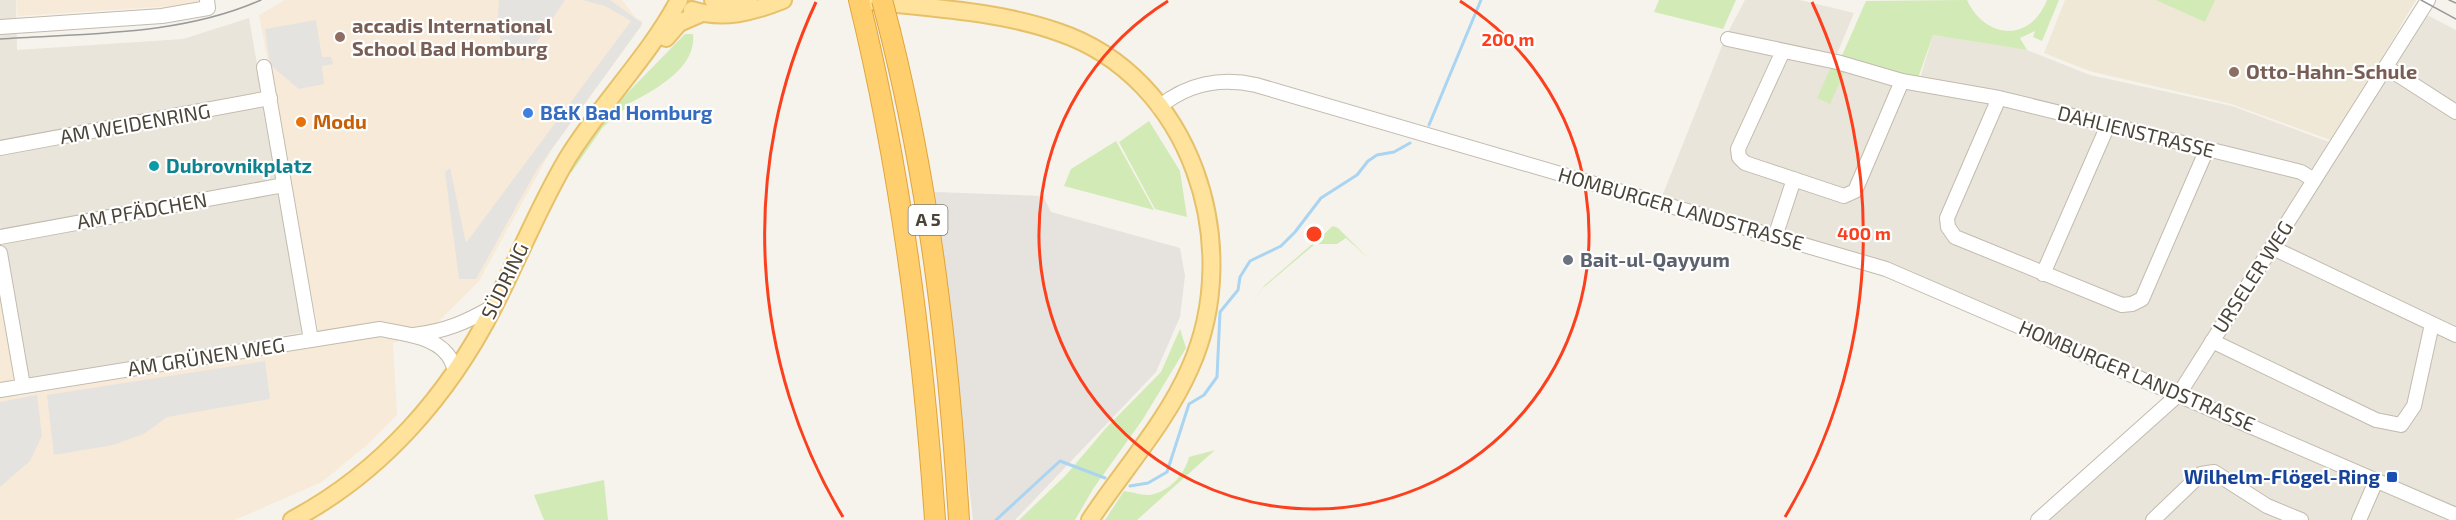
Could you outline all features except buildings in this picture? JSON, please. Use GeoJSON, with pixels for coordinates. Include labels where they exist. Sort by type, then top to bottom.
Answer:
{"type":"FeatureCollection","features":[{"type":"Feature","properties":{"kind":"highway","name":"A 5"},"geometry":{"type":"LineString","coordinates":[[860,0],[906,234],[928,414],[935,520]]}},
{"type":"Feature","properties":{"kind":"highway","name":"A 5"},"geometry":{"type":"LineString","coordinates":[[882,0],[919,166],[933,252],[952,412],[959,520]]}},
{"type":"Feature","properties":{"kind":"main road"},"geometry":{"type":"LineString","coordinates":[[619,90],[637,74],[680,23],[707,7],[762,0]]}},
{"type":"Feature","properties":{"kind":"main road"},"geometry":{"type":"LineString","coordinates":[[674,2],[740,13],[783,0]]}},
{"type":"Feature","properties":{"kind":"main road"},"geometry":{"type":"LineString","coordinates":[[860,0],[1037,25],[1059,32],[1114,62],[1142,86],[1159,107],[1186,150],[1204,199],[1212,246],[1212,281],[1208,311],[1198,348],[1181,385],[1090,520]]}},
{"type":"Feature","properties":{"kind":"main road","name":"SÜDRING"},"geometry":{"type":"LineString","coordinates":[[292,520],[372,466],[422,415],[456,371],[494,306],[566,161],[658,36],[674,2]]}},
{"type":"Feature","properties":{"kind":"street"},"geometry":{"type":"LineString","coordinates":[[0,27],[162,16],[208,9],[207,0]]}},
{"type":"Feature","properties":{"kind":"street","name":"URSELER WEG"},"geometry":{"type":"LineString","coordinates":[[2038,520],[2179,394],[2428,0]]}},
{"type":"Feature","properties":{"kind":"street","name":"DAHLIENSTRASSE"},"geometry":{"type":"LineString","coordinates":[[1728,39],[1837,62],[1902,81],[1999,98],[2301,172],[2314,180]]}},
{"type":"Feature","properties":{"kind":"street"},"geometry":{"type":"LineString","coordinates":[[1783,51],[1738,149],[1739,157],[1745,163],[1844,196],[1855,191],[1902,81]]}},
{"type":"Feature","properties":{"kind":"street"},"geometry":{"type":"LineString","coordinates":[[264,67],[311,340]]}},
{"type":"Feature","properties":{"kind":"street"},"geometry":{"type":"LineString","coordinates":[[2386,67],[2456,112]]}},
{"type":"Feature","properties":{"kind":"street","name":"HOMBURGER LANDSTRASSE"},"geometry":{"type":"LineString","coordinates":[[1159,107],[1180,93],[1197,86],[1226,81],[1244,82],[1886,268],[2456,515]]}},
{"type":"Feature","properties":{"kind":"street","name":"AM WEIDENRING"},"geometry":{"type":"LineString","coordinates":[[0,148],[270,98]]}},
{"type":"Feature","properties":{"kind":"street"},"geometry":{"type":"LineString","coordinates":[[1999,98],[1947,218],[1948,227],[1955,237],[2122,305],[2133,304],[2142,298],[2207,149]]}},
{"type":"Feature","properties":{"kind":"street"},"geometry":{"type":"LineString","coordinates":[[2043,274],[2108,125]]}},
{"type":"Feature","properties":{"kind":"street"},"geometry":{"type":"LineString","coordinates":[[1775,237],[1794,179]]}},
{"type":"Feature","properties":{"kind":"street","name":"AM PFÄDCHEN"},"geometry":{"type":"LineString","coordinates":[[0,237],[284,185]]}},
{"type":"Feature","properties":{"kind":"street"},"geometry":{"type":"LineString","coordinates":[[2273,248],[2456,335]]}},
{"type":"Feature","properties":{"kind":"street"},"geometry":{"type":"LineString","coordinates":[[0,253],[23,386]]}},
{"type":"Feature","properties":{"kind":"street","name":"AM GRÜNEN WEG"},"geometry":{"type":"LineString","coordinates":[[0,390],[380,329],[412,335],[441,332],[464,324],[494,306]]}},
{"type":"Feature","properties":{"kind":"street"},"geometry":{"type":"LineString","coordinates":[[2212,341],[2376,420],[2401,425],[2414,406],[2432,324]]}},
{"type":"Feature","properties":{"kind":"street","name":"AM GRÜNEN WEG"},"geometry":{"type":"LineString","coordinates":[[412,335],[447,353],[456,371]]}},
{"type":"Feature","properties":{"kind":"street"},"geometry":{"type":"LineString","coordinates":[[2153,520],[2201,474],[2214,472],[2267,506],[2301,520]]}},
{"type":"Feature","properties":{"kind":"street"},"geometry":{"type":"LineString","coordinates":[[2359,520],[2376,481]]}},
{"type":"Feature","properties":{"kind":"shaded area"},"geometry":{"type":"Polygon","coordinates":[[[0,0],[16,0],[17,50],[183,39],[249,18],[304,332],[28,380],[25,377],[0,224],[0,0]]]}},
{"type":"Feature","properties":{"kind":"shaded area"},"geometry":{"type":"Polygon","coordinates":[[[16,0],[208,0],[188,5],[18,16],[16,0]]]}},
{"type":"Feature","properties":{"kind":"shaded area"},"geometry":{"type":"Polygon","coordinates":[[[285,0],[622,0],[635,17],[642,21],[642,25],[553,147],[479,281],[428,332],[393,343],[397,415],[368,444],[322,482],[235,520],[0,520],[0,289],[18,396],[321,345],[259,15],[285,0]]]}},
{"type":"Feature","properties":{"kind":"shaded area"},"geometry":{"type":"Polygon","coordinates":[[[499,0],[565,0],[524,61],[504,45],[497,31],[499,0]]]}},
{"type":"Feature","properties":{"kind":"shaded area"},"geometry":{"type":"Polygon","coordinates":[[[582,0],[610,0],[642,23],[641,26],[536,171],[476,279],[459,279],[445,172],[450,168],[466,243],[631,21],[605,6],[582,0]]]}},
{"type":"Feature","properties":{"kind":"shaded area"},"geometry":{"type":"Polygon","coordinates":[[[1745,0],[1800,0],[1854,13],[1835,59],[1919,82],[1933,35],[2027,50],[2090,75],[2232,106],[2340,146],[2427,15],[2456,30],[2456,520],[2047,520],[2176,395],[1884,264],[1661,199],[1726,36],[1745,0]]]}},
{"type":"Feature","properties":{"kind":"shaded area","name":"Otto-Hahn-Schule"},"geometry":{"type":"Polygon","coordinates":[[[2065,0],[2416,0],[2333,141],[2231,104],[2089,71],[2044,53],[2065,0]]]}},
{"type":"Feature","properties":{"kind":"shaded area"},"geometry":{"type":"Polygon","coordinates":[[[316,20],[322,57],[331,57],[333,64],[322,66],[324,84],[299,89],[270,65],[265,29],[316,20]]]}},
{"type":"Feature","properties":{"kind":"shaded area"},"geometry":{"type":"Polygon","coordinates":[[[935,192],[1043,196],[1051,212],[1180,248],[1185,276],[1180,317],[1156,372],[1015,520],[973,520],[935,192]]]}},
{"type":"Feature","properties":{"kind":"shaded area"},"geometry":{"type":"Polygon","coordinates":[[[265,361],[270,399],[167,417],[144,434],[113,445],[54,455],[47,395],[265,361]]]}},
{"type":"Feature","properties":{"kind":"shaded area"},"geometry":{"type":"Polygon","coordinates":[[[37,395],[42,436],[30,461],[0,487],[0,402],[37,395]]]}},
{"type":"Feature","properties":{"kind":"green space"},"geometry":{"type":"Polygon","coordinates":[[[1659,0],[1736,0],[1723,29],[1654,12],[1659,0]]]}},
{"type":"Feature","properties":{"kind":"green space"},"geometry":{"type":"Polygon","coordinates":[[[1967,0],[1975,13],[1985,22],[2007,31],[2030,24],[2047,0],[2059,0],[2042,41],[2033,37],[2035,31],[2020,38],[2027,50],[1933,35],[1917,81],[1840,60],[1866,1],[1967,0]]]}},
{"type":"Feature","properties":{"kind":"green space"},"geometry":{"type":"Polygon","coordinates":[[[2156,0],[2215,0],[2205,22],[2156,0]]]}},
{"type":"Feature","properties":{"kind":"green space"},"geometry":{"type":"Polygon","coordinates":[[[685,34],[693,34],[692,47],[688,58],[680,68],[659,86],[624,106],[626,108],[603,127],[571,173],[570,164],[595,126],[685,34]]]}},
{"type":"Feature","properties":{"kind":"green space"},"geometry":{"type":"Polygon","coordinates":[[[1831,67],[1845,71],[1830,104],[1817,98],[1831,67]]]}},
{"type":"Feature","properties":{"kind":"green space"},"geometry":{"type":"Polygon","coordinates":[[[1149,121],[1180,171],[1187,217],[1155,209],[1119,142],[1149,121]]]}},
{"type":"Feature","properties":{"kind":"green space"},"geometry":{"type":"Polygon","coordinates":[[[1116,141],[1154,210],[1064,186],[1071,169],[1116,141]]]}},
{"type":"Feature","properties":{"kind":"green space"},"geometry":{"type":"Polygon","coordinates":[[[1333,226],[1338,228],[1368,258],[1346,238],[1337,244],[1315,244],[1263,288],[1250,304],[1265,285],[1333,226]]]}},
{"type":"Feature","properties":{"kind":"green space"},"geometry":{"type":"Polygon","coordinates":[[[1180,329],[1186,348],[1143,419],[1093,489],[1075,520],[1019,520],[1066,475],[1106,428],[1161,372],[1180,329]]]}},
{"type":"Feature","properties":{"kind":"green space"},"geometry":{"type":"Polygon","coordinates":[[[1215,450],[1137,520],[1105,520],[1124,491],[1147,495],[1161,492],[1177,480],[1189,457],[1215,450]]]}},
{"type":"Feature","properties":{"kind":"green space"},"geometry":{"type":"Polygon","coordinates":[[[604,480],[608,520],[544,520],[534,495],[604,480]]]}},
{"type":"Feature","properties":{"kind":"waterway"},"geometry":{"type":"LineString","coordinates":[[1429,125],[1481,0]]}},
{"type":"Feature","properties":{"kind":"waterway"},"geometry":{"type":"LineString","coordinates":[[1130,486],[1148,483],[1167,472],[1189,404],[1204,395],[1217,377],[1220,312],[1238,290],[1240,277],[1250,261],[1281,246],[1321,198],[1357,175],[1368,161],[1377,155],[1394,152],[1410,143]]}},
{"type":"Feature","properties":{"kind":"waterway"},"geometry":{"type":"LineString","coordinates":[[996,520],[1060,461],[1105,478]]}},
{"type":"Feature","properties":{"kind":"tram line"},"geometry":{"type":"LineString","coordinates":[[0,39],[99,34],[166,27],[230,12],[261,0]]}},
{"type":"Feature","properties":{"kind":"tram line"},"geometry":{"type":"LineString","coordinates":[[2421,0],[2456,19]]}},
{"type":"Feature","properties":{"kind":"tram line"},"geometry":{"type":"LineString","coordinates":[[2449,0],[2456,3]]}},
{"type":"Feature","properties":{"kind":"place","name":"accadis International School Bad Homburg"},"geometry":{"type":"Point","coordinates":[340,37]}},
{"type":"Feature","properties":{"kind":"place","name":"Otto-Hahn-Schule"},"geometry":{"type":"Point","coordinates":[2234,72]}},
{"type":"Feature","properties":{"kind":"place","name":"B&K Bad Homburg"},"geometry":{"type":"Point","coordinates":[528,113]}},
{"type":"Feature","properties":{"kind":"place","name":"Modu"},"geometry":{"type":"Point","coordinates":[301,122]}},
{"type":"Feature","properties":{"kind":"place","name":"Dubrovnikplatz"},"geometry":{"type":"Point","coordinates":[154,166]}},
{"type":"Feature","properties":{"kind":"place","name":"Bait-ul-Qayyum"},"geometry":{"type":"Point","coordinates":[1568,260]}},
{"type":"Feature","properties":{"kind":"place","name":"Wilhelm-Flögel-Ring"},"geometry":{"type":"Point","coordinates":[2392,477]}}]}
